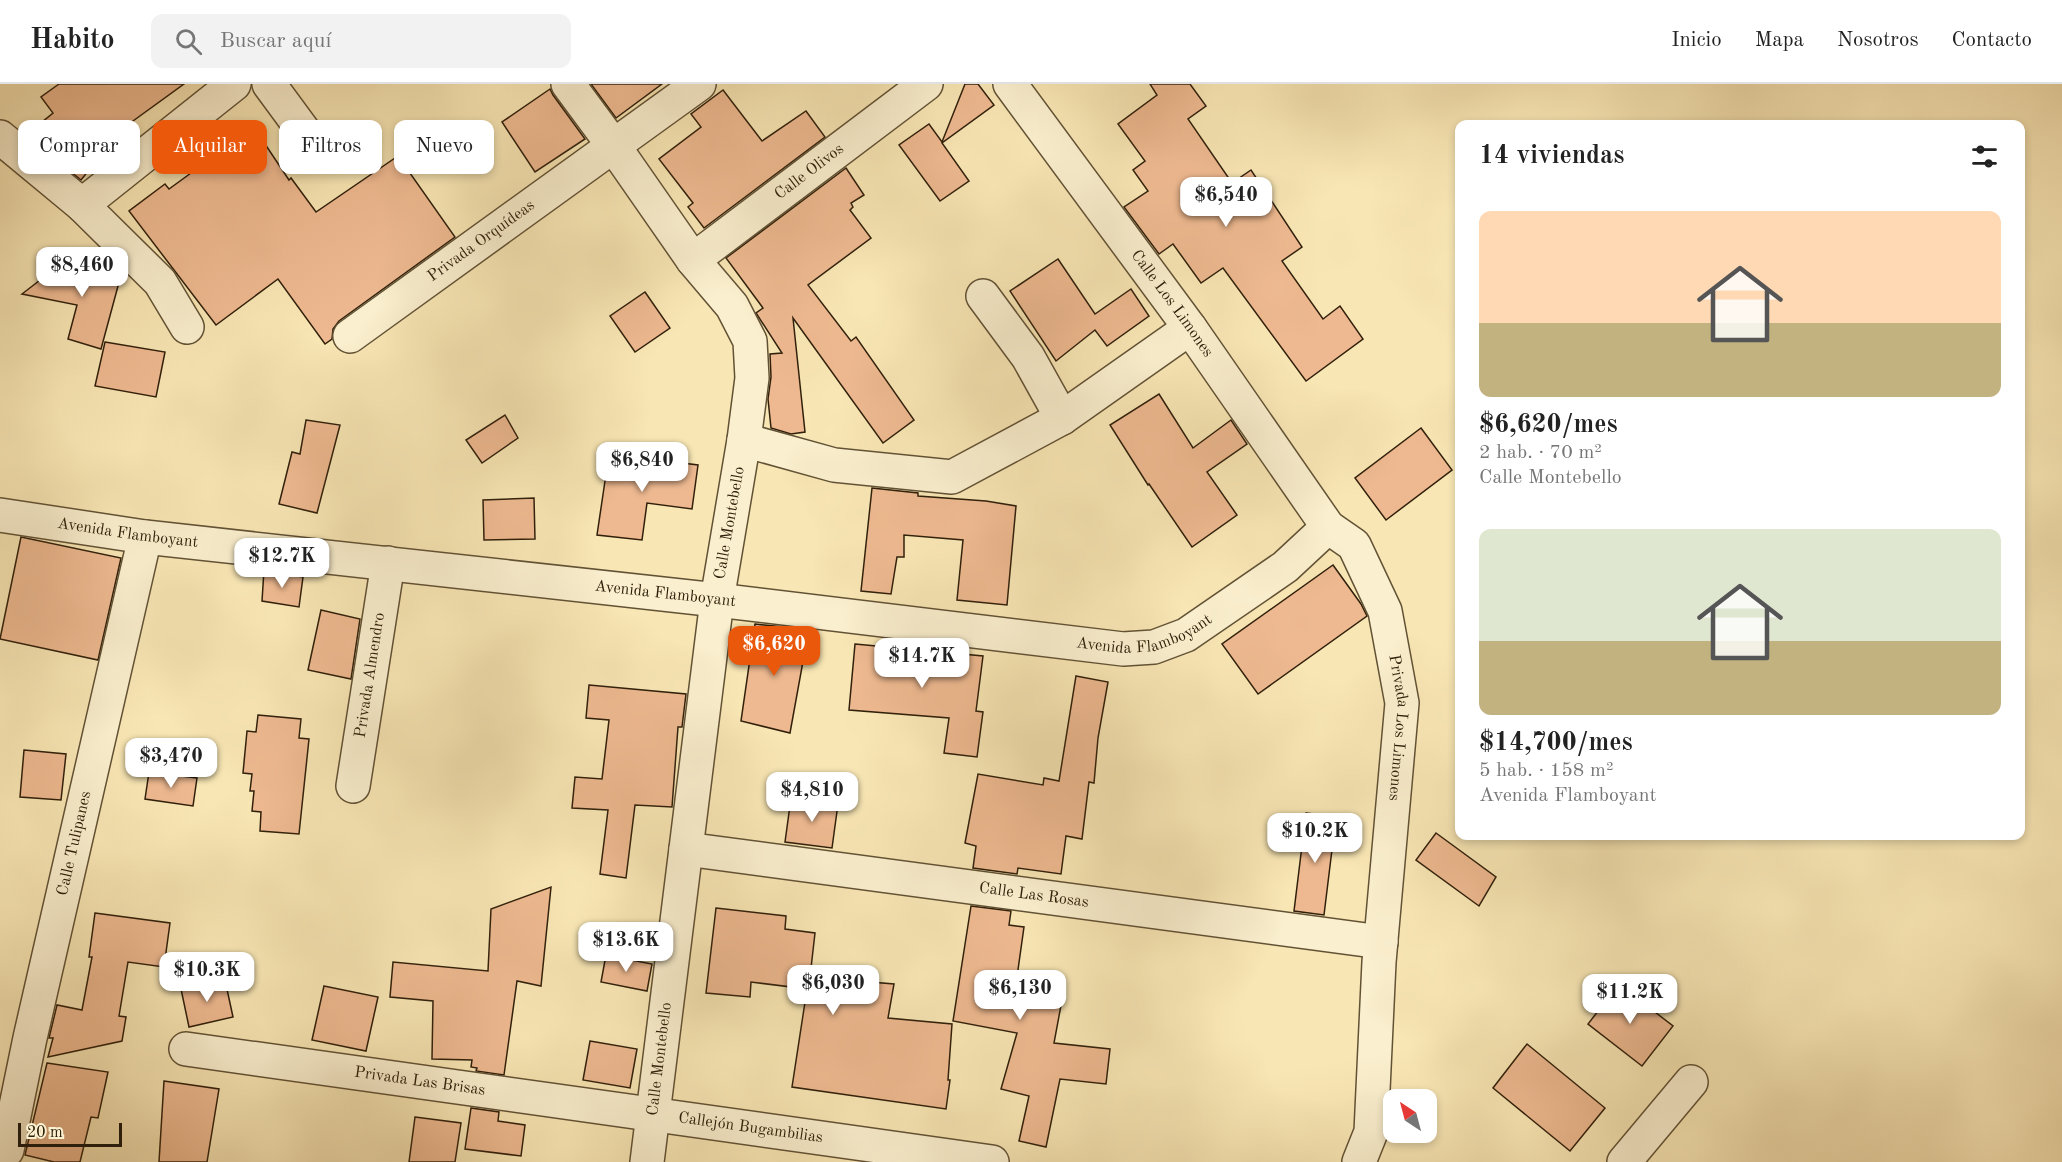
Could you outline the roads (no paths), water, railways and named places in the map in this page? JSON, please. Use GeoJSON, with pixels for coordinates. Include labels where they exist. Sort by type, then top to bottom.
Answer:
{"type":"FeatureCollection","features":[{"type":"Feature","properties":{"kind":"street"},"geometry":{"type":"LineString","coordinates":[[82,205],[234,84]]}},
{"type":"Feature","properties":{"kind":"street"},"geometry":{"type":"LineString","coordinates":[[269,84],[295,120]]}},
{"type":"Feature","properties":{"kind":"street","name":"Calle Montebello"},"geometry":{"type":"LineString","coordinates":[[568,84],[693,260],[732,306],[750,341],[752,378],[717,600],[647,1162]]}},
{"type":"Feature","properties":{"kind":"street","name":"Privada Orquídeas"},"geometry":{"type":"LineString","coordinates":[[350,336],[699,84]]}},
{"type":"Feature","properties":{"kind":"street","name":"Calle Olivos"},"geometry":{"type":"LineString","coordinates":[[693,260],[926,84]]}},
{"type":"Feature","properties":{"kind":"street","name":"Calle Los Limones"},"geometry":{"type":"LineString","coordinates":[[1010,84],[1190,328],[1328,527]]}},
{"type":"Feature","properties":{"kind":"street"},"geometry":{"type":"LineString","coordinates":[[0,137],[82,205],[159,282],[187,327]]}},
{"type":"Feature","properties":{"kind":"street"},"geometry":{"type":"LineString","coordinates":[[983,296],[1028,357],[1062,418]]}},
{"type":"Feature","properties":{"kind":"street"},"geometry":{"type":"LineString","coordinates":[[744,440],[834,465],[952,477],[1062,418],[1190,328]]}},
{"type":"Feature","properties":{"kind":"street","name":"Avenida Flamboyant"},"geometry":{"type":"LineString","coordinates":[[0,515],[145,537],[717,600],[1123,649],[1154,647],[1186,635],[1285,567],[1328,527]]}},
{"type":"Feature","properties":{"kind":"street","name":"Privada Los Limones"},"geometry":{"type":"LineString","coordinates":[[1328,527],[1354,545],[1385,611],[1402,703],[1381,942],[1371,1132],[1359,1162]]}},
{"type":"Feature","properties":{"kind":"street","name":"Calle Tulipanes"},"geometry":{"type":"LineString","coordinates":[[7,1150],[30,1038],[145,537]]}},
{"type":"Feature","properties":{"kind":"street","name":"Privada Almendro"},"geometry":{"type":"LineString","coordinates":[[353,786],[388,563]]}},
{"type":"Feature","properties":{"kind":"street","name":"Calle Las Rosas"},"geometry":{"type":"LineString","coordinates":[[686,849],[1381,942]]}},
{"type":"Feature","properties":{"kind":"street","name":"Privada Las Brisas"},"geometry":{"type":"LineString","coordinates":[[186,1049],[653,1114]]}},
{"type":"Feature","properties":{"kind":"street"},"geometry":{"type":"LineString","coordinates":[[1624,1162],[1691,1082]]}},
{"type":"Feature","properties":{"kind":"street","name":"Callejón Bugambilias"},"geometry":{"type":"LineString","coordinates":[[653,1114],[992,1162]]}}]}
